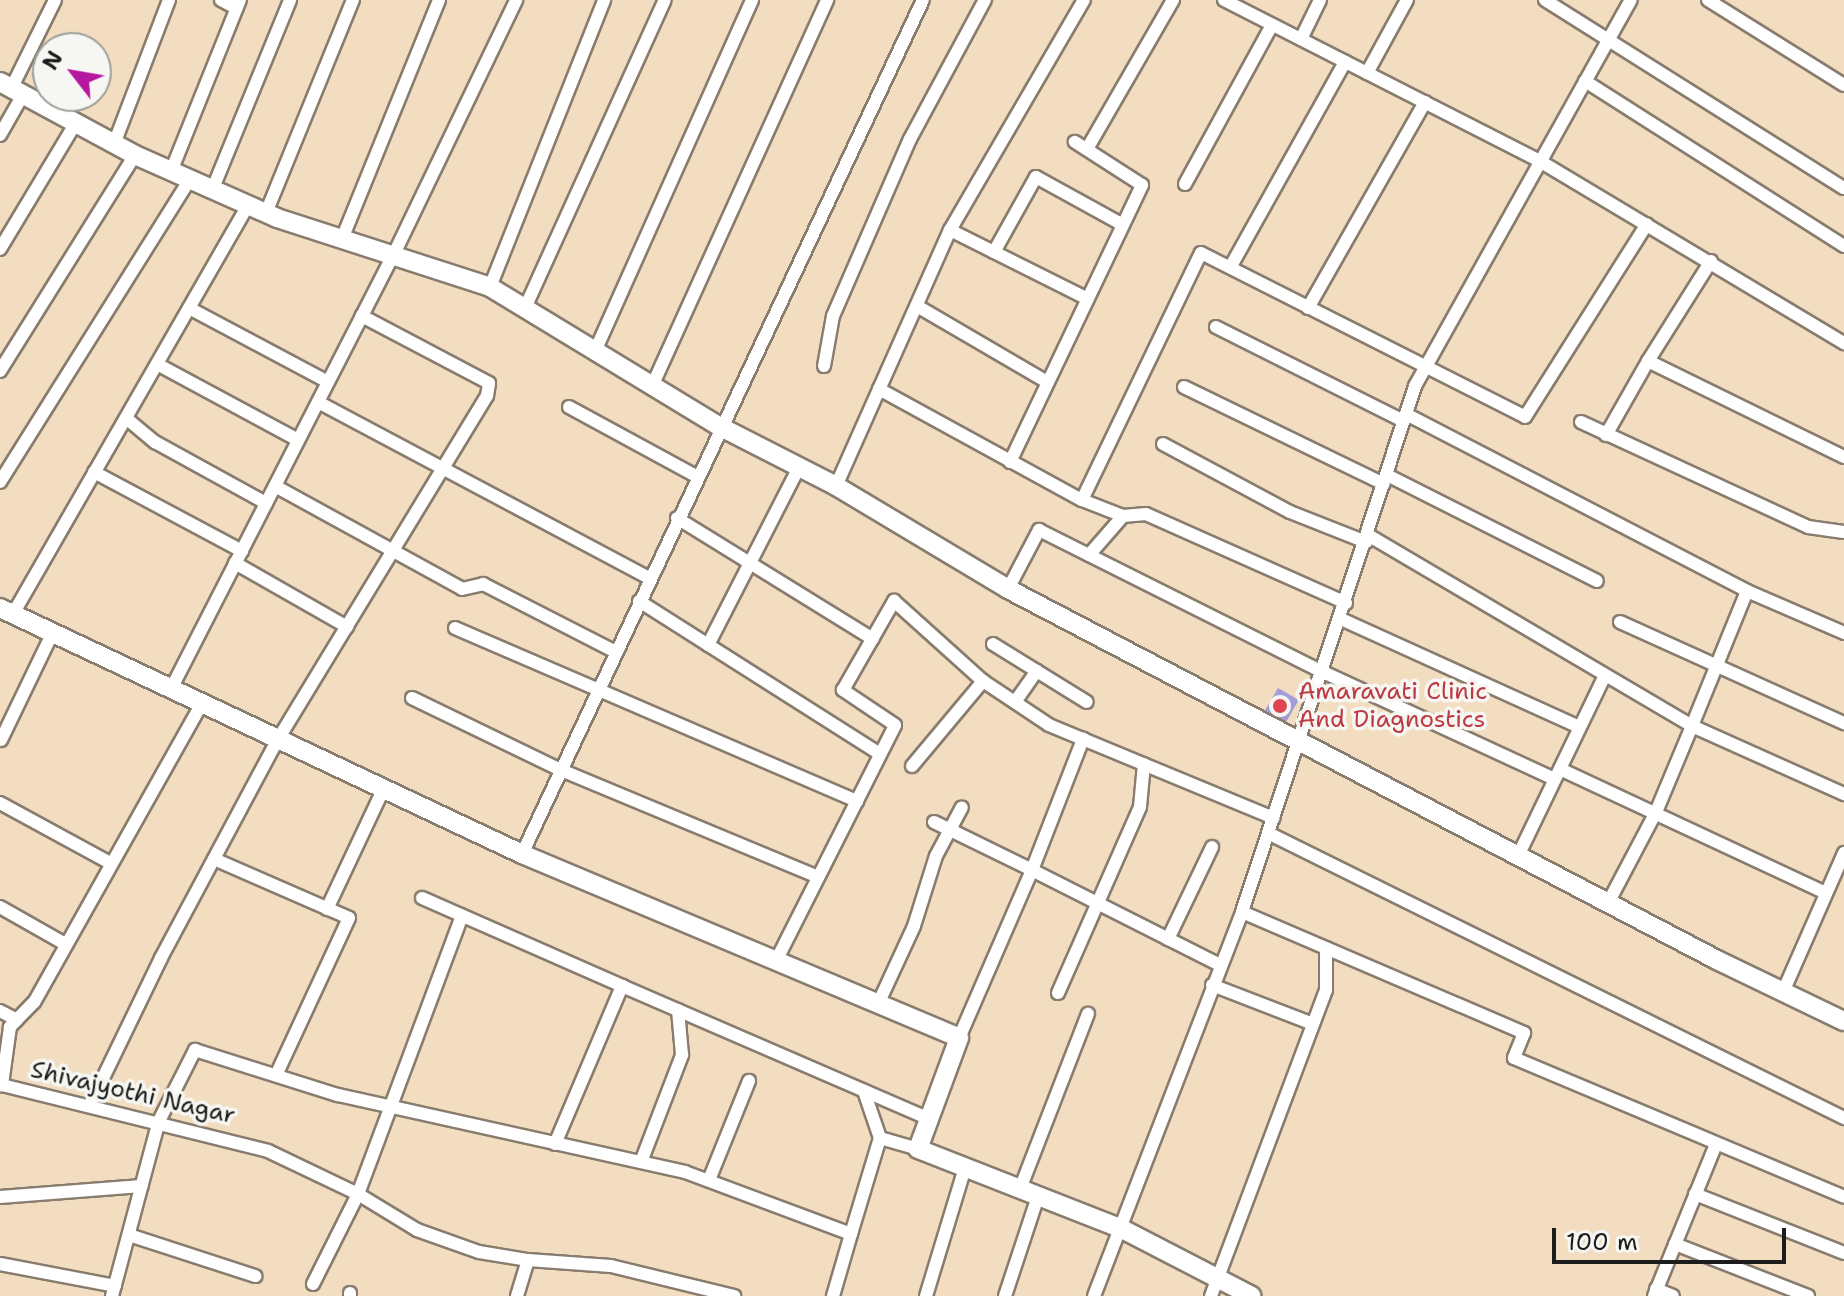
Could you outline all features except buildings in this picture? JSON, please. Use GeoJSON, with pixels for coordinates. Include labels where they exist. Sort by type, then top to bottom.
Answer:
{"type":"FeatureCollection","features":[{"type":"Feature","properties":{"kind":"street"},"geometry":{"type":"LineString","coordinates":[[0,135],[12,88],[55,0]]}},
{"type":"Feature","properties":{"kind":"street"},"geometry":{"type":"LineString","coordinates":[[114,144],[169,0]]}},
{"type":"Feature","properties":{"kind":"street"},"geometry":{"type":"LineString","coordinates":[[172,169],[238,4],[221,0]]}},
{"type":"Feature","properties":{"kind":"street"},"geometry":{"type":"LineString","coordinates":[[213,188],[290,0]]}},
{"type":"Feature","properties":{"kind":"street"},"geometry":{"type":"LineString","coordinates":[[266,213],[353,0]]}},
{"type":"Feature","properties":{"kind":"street"},"geometry":{"type":"LineString","coordinates":[[342,239],[439,0]]}},
{"type":"Feature","properties":{"kind":"street"},"geometry":{"type":"LineString","coordinates":[[170,691],[394,254],[516,0]]}},
{"type":"Feature","properties":{"kind":"street"},"geometry":{"type":"LineString","coordinates":[[490,287],[604,0]]}},
{"type":"Feature","properties":{"kind":"street"},"geometry":{"type":"LineString","coordinates":[[525,308],[665,0]]}},
{"type":"Feature","properties":{"kind":"street"},"geometry":{"type":"LineString","coordinates":[[596,349],[752,0]]}},
{"type":"Feature","properties":{"kind":"street"},"geometry":{"type":"LineString","coordinates":[[653,384],[827,0]]}},
{"type":"Feature","properties":{"kind":"street"},"geometry":{"type":"LineString","coordinates":[[522,854],[719,426],[923,0]]}},
{"type":"Feature","properties":{"kind":"street"},"geometry":{"type":"LineString","coordinates":[[824,366],[833,316],[904,152],[985,0]]}},
{"type":"Feature","properties":{"kind":"street"},"geometry":{"type":"LineString","coordinates":[[836,486],[950,230],[1084,0]]}},
{"type":"Feature","properties":{"kind":"street"},"geometry":{"type":"LineString","coordinates":[[1010,462],[1142,185],[1081,145],[1173,0]]}},
{"type":"Feature","properties":{"kind":"street"},"geometry":{"type":"LineString","coordinates":[[1224,0],[1250,6],[1272,25],[1538,160],[1844,343]]}},
{"type":"Feature","properties":{"kind":"street"},"geometry":{"type":"LineString","coordinates":[[1301,39],[1320,0]]}},
{"type":"Feature","properties":{"kind":"street"},"geometry":{"type":"LineString","coordinates":[[1367,73],[1407,0]]}},
{"type":"Feature","properties":{"kind":"street"},"geometry":{"type":"LineString","coordinates":[[1545,0],[1844,188]]}},
{"type":"Feature","properties":{"kind":"street"},"geometry":{"type":"LineString","coordinates":[[1094,1296],[1242,912],[1423,369],[1538,160],[1631,0]]}},
{"type":"Feature","properties":{"kind":"street"},"geometry":{"type":"LineString","coordinates":[[1708,0],[1844,85]]}},
{"type":"Feature","properties":{"kind":"street"},"geometry":{"type":"LineString","coordinates":[[1185,184],[1272,25]]}},
{"type":"Feature","properties":{"kind":"street"},"geometry":{"type":"LineString","coordinates":[[1231,266],[1345,62]]}},
{"type":"Feature","properties":{"kind":"street"},"geometry":{"type":"LineString","coordinates":[[1585,81],[1844,246]]}},
{"type":"Feature","properties":{"kind":"street"},"geometry":{"type":"LineString","coordinates":[[12,88],[135,155],[266,213],[490,287],[719,426],[836,486],[1008,589],[1608,903],[1844,1021]]}},
{"type":"Feature","properties":{"kind":"street"},"geometry":{"type":"LineString","coordinates":[[1308,308],[1425,102]]}},
{"type":"Feature","properties":{"kind":"street"},"geometry":{"type":"LineString","coordinates":[[0,249],[75,124]]}},
{"type":"Feature","properties":{"kind":"street"},"geometry":{"type":"LineString","coordinates":[[0,371],[135,155]]}},
{"type":"Feature","properties":{"kind":"street"},"geometry":{"type":"LineString","coordinates":[[994,252],[1036,177],[1123,225]]}},
{"type":"Feature","properties":{"kind":"street"},"geometry":{"type":"LineString","coordinates":[[0,482],[191,178]]}},
{"type":"Feature","properties":{"kind":"street"},"geometry":{"type":"LineString","coordinates":[[248,205],[94,472],[4,611],[522,854],[959,1038]]}},
{"type":"Feature","properties":{"kind":"street"},"geometry":{"type":"LineString","coordinates":[[1082,500],[1201,253],[1423,369],[1525,417],[1647,224]]}},
{"type":"Feature","properties":{"kind":"street"},"geometry":{"type":"LineString","coordinates":[[950,230],[1088,299]]}},
{"type":"Feature","properties":{"kind":"street"},"geometry":{"type":"LineString","coordinates":[[1606,435],[1711,261]]}},
{"type":"Feature","properties":{"kind":"street"},"geometry":{"type":"LineString","coordinates":[[917,306],[1047,382]]}},
{"type":"Feature","properties":{"kind":"street"},"geometry":{"type":"LineString","coordinates":[[189,308],[328,382]]}},
{"type":"Feature","properties":{"kind":"street"},"geometry":{"type":"LineString","coordinates":[[90,1105],[277,741],[487,396],[489,383],[362,316]]}},
{"type":"Feature","properties":{"kind":"street"},"geometry":{"type":"LineString","coordinates":[[1216,327],[1405,418],[1747,591],[1844,633]]}},
{"type":"Feature","properties":{"kind":"street"},"geometry":{"type":"LineString","coordinates":[[1648,361],[1844,457]]}},
{"type":"Feature","properties":{"kind":"street"},"geometry":{"type":"LineString","coordinates":[[157,364],[298,440]]}},
{"type":"Feature","properties":{"kind":"street"},"geometry":{"type":"LineString","coordinates":[[1184,387],[1597,581]]}},
{"type":"Feature","properties":{"kind":"street"},"geometry":{"type":"LineString","coordinates":[[879,389],[1082,500],[1123,516],[1146,514],[1346,603]]}},
{"type":"Feature","properties":{"kind":"street"},"geometry":{"type":"LineString","coordinates":[[318,402],[441,471],[649,578]]}},
{"type":"Feature","properties":{"kind":"street"},"geometry":{"type":"LineString","coordinates":[[569,407],[696,476]]}},
{"type":"Feature","properties":{"kind":"street"},"geometry":{"type":"LineString","coordinates":[[126,418],[155,442],[266,503]]}},
{"type":"Feature","properties":{"kind":"street"},"geometry":{"type":"LineString","coordinates":[[1581,422],[1808,527],[1844,532]]}},
{"type":"Feature","properties":{"kind":"street"},"geometry":{"type":"LineString","coordinates":[[1163,444],[1290,512],[1367,539],[1692,726],[1844,794]]}},
{"type":"Feature","properties":{"kind":"street"},"geometry":{"type":"LineString","coordinates":[[708,645],[798,469]]}},
{"type":"Feature","properties":{"kind":"street"},"geometry":{"type":"LineString","coordinates":[[94,472],[238,557],[347,627]]}},
{"type":"Feature","properties":{"kind":"street"},"geometry":{"type":"LineString","coordinates":[[275,486],[465,590],[483,584],[616,652]]}},
{"type":"Feature","properties":{"kind":"street"},"geometry":{"type":"LineString","coordinates":[[1089,555],[1123,516]]}},
{"type":"Feature","properties":{"kind":"street"},"geometry":{"type":"LineString","coordinates":[[677,518],[873,639]]}},
{"type":"Feature","properties":{"kind":"street"},"geometry":{"type":"LineString","coordinates":[[1008,589],[1039,530],[1323,672],[1557,774],[1656,812],[1826,893]]}},
{"type":"Feature","properties":{"kind":"street"},"geometry":{"type":"LineString","coordinates":[[1608,903],[1656,812],[1747,591]]}},
{"type":"Feature","properties":{"kind":"street"},"geometry":{"type":"LineString","coordinates":[[639,601],[880,754]]}},
{"type":"Feature","properties":{"kind":"street"},"geometry":{"type":"LineString","coordinates":[[776,961],[895,725],[843,690],[894,601],[983,681],[1015,702],[1083,739],[1273,818]]}},
{"type":"Feature","properties":{"kind":"street"},"geometry":{"type":"LineString","coordinates":[[1341,619],[1579,727]]}},
{"type":"Feature","properties":{"kind":"street"},"geometry":{"type":"LineString","coordinates":[[1620,622],[1844,723]]}},
{"type":"Feature","properties":{"kind":"street"},"geometry":{"type":"LineString","coordinates":[[455,628],[857,801]]}},
{"type":"Feature","properties":{"kind":"street"},"geometry":{"type":"LineString","coordinates":[[1,740],[52,634]]}},
{"type":"Feature","properties":{"kind":"street"},"geometry":{"type":"LineString","coordinates":[[993,644],[1087,702]]}},
{"type":"Feature","properties":{"kind":"street"},"geometry":{"type":"LineString","coordinates":[[1015,702],[1037,671]]}},
{"type":"Feature","properties":{"kind":"street"},"geometry":{"type":"LineString","coordinates":[[1518,856],[1604,677]]}},
{"type":"Feature","properties":{"kind":"street"},"geometry":{"type":"LineString","coordinates":[[912,766],[983,681]]}},
{"type":"Feature","properties":{"kind":"street"},"geometry":{"type":"LineString","coordinates":[[412,698],[561,770],[818,877]]}},
{"type":"Feature","properties":{"kind":"street","name":"Shivajyothi Nagar"},"geometry":{"type":"LineString","coordinates":[[201,705],[34,1002],[10,1027],[1,1085],[240,1141],[358,1194],[417,1230],[459,1246],[528,1260],[611,1266],[734,1296]]}},
{"type":"Feature","properties":{"kind":"street"},"geometry":{"type":"LineString","coordinates":[[918,1149],[959,1038],[1032,870],[1083,739]]}},
{"type":"Feature","properties":{"kind":"street"},"geometry":{"type":"LineString","coordinates":[[1058,993],[1140,807],[1144,764]]}},
{"type":"Feature","properties":{"kind":"street"},"geometry":{"type":"LineString","coordinates":[[327,909],[383,790]]}},
{"type":"Feature","properties":{"kind":"street"},"geometry":{"type":"LineString","coordinates":[[0,803],[110,863]]}},
{"type":"Feature","properties":{"kind":"street"},"geometry":{"type":"LineString","coordinates":[[878,1004],[962,807]]}},
{"type":"Feature","properties":{"kind":"street"},"geometry":{"type":"LineString","coordinates":[[934,822],[1220,965]]}},
{"type":"Feature","properties":{"kind":"street"},"geometry":{"type":"LineString","coordinates":[[1268,833],[1844,1118]]}},
{"type":"Feature","properties":{"kind":"street"},"geometry":{"type":"LineString","coordinates":[[1168,939],[1212,847]]}},
{"type":"Feature","properties":{"kind":"street"},"geometry":{"type":"LineString","coordinates":[[1783,992],[1844,853]]}},
{"type":"Feature","properties":{"kind":"street"},"geometry":{"type":"LineString","coordinates":[[214,859],[349,918],[276,1075]]}},
{"type":"Feature","properties":{"kind":"street"},"geometry":{"type":"LineString","coordinates":[[422,898],[930,1119]]}},
{"type":"Feature","properties":{"kind":"street"},"geometry":{"type":"LineString","coordinates":[[0,907],[65,944]]}},
{"type":"Feature","properties":{"kind":"street"},"geometry":{"type":"LineString","coordinates":[[1242,912],[1524,1033],[1514,1058],[1844,1197]]}},
{"type":"Feature","properties":{"kind":"street"},"geometry":{"type":"LineString","coordinates":[[313,1284],[358,1194],[462,916]]}},
{"type":"Feature","properties":{"kind":"street"},"geometry":{"type":"LineString","coordinates":[[1214,1289],[1326,990],[1326,948]]}},
{"type":"Feature","properties":{"kind":"street"},"geometry":{"type":"LineString","coordinates":[[1212,985],[1313,1024]]}},
{"type":"Feature","properties":{"kind":"street"},"geometry":{"type":"LineString","coordinates":[[555,1144],[622,986]]}},
{"type":"Feature","properties":{"kind":"street"},"geometry":{"type":"LineString","coordinates":[[641,1162],[682,1055],[678,1010]]}},
{"type":"Feature","properties":{"kind":"street"},"geometry":{"type":"LineString","coordinates":[[0,1011],[17,1020]]}},
{"type":"Feature","properties":{"kind":"street"},"geometry":{"type":"LineString","coordinates":[[1020,1189],[1088,1014]]}},
{"type":"Feature","properties":{"kind":"street"},"geometry":{"type":"LineString","coordinates":[[0,1264],[113,1291],[159,1121],[195,1050],[389,1106],[709,1180],[851,1234]]}},
{"type":"Feature","properties":{"kind":"street"},"geometry":{"type":"LineString","coordinates":[[709,1180],[749,1081]]}},
{"type":"Feature","properties":{"kind":"street"},"geometry":{"type":"LineString","coordinates":[[833,1296],[880,1138],[864,1091]]}},
{"type":"Feature","properties":{"kind":"street"},"geometry":{"type":"LineString","coordinates":[[880,1138],[918,1149],[1120,1228],[1214,1289],[1252,1296]]}},
{"type":"Feature","properties":{"kind":"street"},"geometry":{"type":"LineString","coordinates":[[1673,1296],[1655,1293],[1716,1144]]}},
{"type":"Feature","properties":{"kind":"street"},"geometry":{"type":"LineString","coordinates":[[926,1296],[965,1168]]}},
{"type":"Feature","properties":{"kind":"street"},"geometry":{"type":"LineString","coordinates":[[0,1197],[142,1186]]}},
{"type":"Feature","properties":{"kind":"street"},"geometry":{"type":"LineString","coordinates":[[1695,1194],[1844,1253]]}},
{"type":"Feature","properties":{"kind":"street"},"geometry":{"type":"LineString","coordinates":[[1005,1296],[1038,1196]]}},
{"type":"Feature","properties":{"kind":"street"},"geometry":{"type":"LineString","coordinates":[[129,1235],[255,1276]]}},
{"type":"Feature","properties":{"kind":"street"},"geometry":{"type":"LineString","coordinates":[[1675,1244],[1808,1296]]}},
{"type":"Feature","properties":{"kind":"street"},"geometry":{"type":"LineString","coordinates":[[517,1296],[528,1260]]}},
{"type":"Feature","properties":{"kind":"place","name":"Amaravati Clinic And Diagnostics"},"geometry":{"type":"Point","coordinates":[1280,706]}}]}
